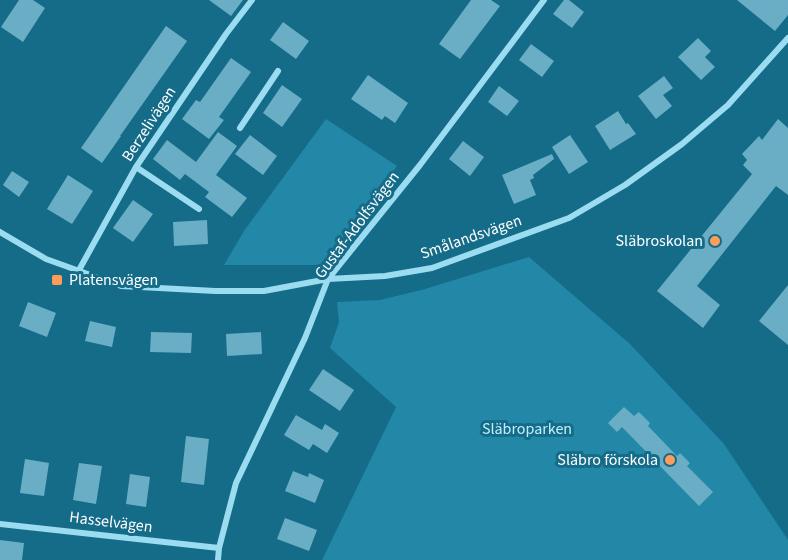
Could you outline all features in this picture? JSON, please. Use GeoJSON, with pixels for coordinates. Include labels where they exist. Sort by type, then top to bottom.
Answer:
{"type":"FeatureCollection","features":[{"type":"Feature","properties":{"kind":"street","name":"Berzelivägen"},"geometry":{"type":"LineString","coordinates":[[79,270],[136,167],[226,34],[252,0]]}},
{"type":"Feature","properties":{"kind":"street","name":"Gustaf-Adolfsvägen"},"geometry":{"type":"LineString","coordinates":[[218,560],[236,483],[305,338],[328,279],[420,165],[544,0]]}},
{"type":"Feature","properties":{"kind":"street","name":"Smålandsvägen"},"geometry":{"type":"LineString","coordinates":[[0,232],[46,259],[121,285],[215,291],[264,291],[328,279],[386,276],[432,268],[569,218],[625,185],[682,144],[728,105],[788,38]]}},
{"type":"Feature","properties":{"kind":"street"},"geometry":{"type":"LineString","coordinates":[[240,128],[278,71]]}},
{"type":"Feature","properties":{"kind":"street"},"geometry":{"type":"LineString","coordinates":[[136,167],[199,209]]}},
{"type":"Feature","properties":{"kind":"street","name":"Hasselvägen"},"geometry":{"type":"LineString","coordinates":[[0,524],[219,548]]}},
{"type":"Feature","properties":{"kind":"green space"},"geometry":{"type":"Polygon","coordinates":[[[326,119],[397,166],[322,265],[224,265],[244,231],[326,119]]]}},
{"type":"Feature","properties":{"kind":"green space","name":"Släbroparken"},"geometry":{"type":"Polygon","coordinates":[[[529,257],[630,344],[724,444],[788,540],[788,560],[322,560],[396,407],[330,348],[339,322],[337,302],[380,300],[425,289],[529,257]]]}},
{"type":"Feature","properties":{"kind":"building"},"geometry":{"type":"Polygon","coordinates":[[[19,0],[33,0],[45,8],[23,42],[1,27],[19,0]]]}},
{"type":"Feature","properties":{"kind":"building"},"geometry":{"type":"Polygon","coordinates":[[[209,0],[243,0],[231,16],[209,0]]]}},
{"type":"Feature","properties":{"kind":"building"},"geometry":{"type":"Polygon","coordinates":[[[471,0],[491,0],[500,6],[460,59],[439,44],[471,0]]]}},
{"type":"Feature","properties":{"kind":"building"},"geometry":{"type":"Polygon","coordinates":[[[564,0],[569,0],[584,12],[572,28],[553,14],[564,0]]]}},
{"type":"Feature","properties":{"kind":"building"},"geometry":{"type":"Polygon","coordinates":[[[737,0],[788,0],[788,15],[775,31],[737,0]]]}},
{"type":"Feature","properties":{"kind":"building"},"geometry":{"type":"Polygon","coordinates":[[[283,22],[309,41],[296,59],[270,40],[283,22]]]}},
{"type":"Feature","properties":{"kind":"building"},"geometry":{"type":"Polygon","coordinates":[[[166,26],[187,41],[102,163],[81,148],[166,26]]]}},
{"type":"Feature","properties":{"kind":"building"},"geometry":{"type":"Polygon","coordinates":[[[698,38],[711,51],[705,57],[715,67],[701,80],[678,57],[698,38]]]}},
{"type":"Feature","properties":{"kind":"building"},"geometry":{"type":"Polygon","coordinates":[[[531,44],[554,61],[542,77],[519,60],[531,44]]]}},
{"type":"Feature","properties":{"kind":"building"},"geometry":{"type":"Polygon","coordinates":[[[231,58],[251,72],[219,117],[224,120],[209,139],[182,119],[196,100],[200,102],[231,58]]]}},
{"type":"Feature","properties":{"kind":"building"},"geometry":{"type":"Polygon","coordinates":[[[368,75],[408,103],[395,123],[385,116],[382,120],[351,99],[368,75]]]}},
{"type":"Feature","properties":{"kind":"building"},"geometry":{"type":"Polygon","coordinates":[[[664,76],[673,88],[663,95],[672,106],[656,119],[638,96],[664,76]]]}},
{"type":"Feature","properties":{"kind":"building"},"geometry":{"type":"Polygon","coordinates":[[[282,85],[302,99],[282,127],[263,113],[282,85]]]}},
{"type":"Feature","properties":{"kind":"building"},"geometry":{"type":"Polygon","coordinates":[[[499,86],[519,101],[507,116],[488,102],[499,86]]]}},
{"type":"Feature","properties":{"kind":"building"},"geometry":{"type":"Polygon","coordinates":[[[618,111],[636,134],[610,150],[595,126],[618,111]]]}},
{"type":"Feature","properties":{"kind":"building","name":"Släbroskolan"},"geometry":{"type":"Polygon","coordinates":[[[778,119],[788,128],[788,195],[776,186],[697,286],[720,305],[703,328],[657,291],[752,174],[743,165],[747,160],[742,154],[759,136],[762,140],[778,119]]]}},
{"type":"Feature","properties":{"kind":"building"},"geometry":{"type":"Polygon","coordinates":[[[218,132],[237,146],[216,175],[247,198],[232,217],[205,197],[209,192],[185,174],[180,180],[153,159],[167,140],[196,162],[218,132]]]}},
{"type":"Feature","properties":{"kind":"building"},"geometry":{"type":"Polygon","coordinates":[[[250,135],[277,156],[263,175],[235,154],[250,135]]]}},
{"type":"Feature","properties":{"kind":"building"},"geometry":{"type":"Polygon","coordinates":[[[570,135],[588,162],[569,174],[552,147],[570,135]]]}},
{"type":"Feature","properties":{"kind":"building"},"geometry":{"type":"Polygon","coordinates":[[[463,141],[484,157],[470,176],[449,159],[463,141]]]}},
{"type":"Feature","properties":{"kind":"building"},"geometry":{"type":"Polygon","coordinates":[[[552,154],[554,159],[530,180],[536,195],[514,204],[502,175],[552,154]]]}},
{"type":"Feature","properties":{"kind":"building"},"geometry":{"type":"Polygon","coordinates":[[[12,171],[29,182],[19,197],[3,185],[12,171]]]}},
{"type":"Feature","properties":{"kind":"building"},"geometry":{"type":"Polygon","coordinates":[[[68,175],[93,191],[72,224],[47,209],[68,175]]]}},
{"type":"Feature","properties":{"kind":"building"},"geometry":{"type":"Polygon","coordinates":[[[133,200],[153,214],[133,242],[113,228],[133,200]]]}},
{"type":"Feature","properties":{"kind":"building"},"geometry":{"type":"Polygon","coordinates":[[[207,220],[208,244],[174,246],[173,222],[207,220]]]}},
{"type":"Feature","properties":{"kind":"building"},"geometry":{"type":"Polygon","coordinates":[[[788,285],[788,345],[759,321],[788,285]]]}},
{"type":"Feature","properties":{"kind":"building"},"geometry":{"type":"Polygon","coordinates":[[[28,302],[56,313],[47,337],[19,326],[28,302]]]}},
{"type":"Feature","properties":{"kind":"building"},"geometry":{"type":"Polygon","coordinates":[[[90,321],[116,327],[112,347],[85,341],[90,321]]]}},
{"type":"Feature","properties":{"kind":"building"},"geometry":{"type":"Polygon","coordinates":[[[151,332],[192,333],[191,353],[150,352],[151,332]]]}},
{"type":"Feature","properties":{"kind":"building"},"geometry":{"type":"Polygon","coordinates":[[[261,332],[262,354],[227,356],[226,334],[261,332]]]}},
{"type":"Feature","properties":{"kind":"building"},"geometry":{"type":"Polygon","coordinates":[[[323,369],[354,390],[340,411],[309,390],[323,369]]]}},
{"type":"Feature","properties":{"kind":"building","name":"Släbro förskola"},"geometry":{"type":"Polygon","coordinates":[[[624,407],[634,416],[639,412],[650,423],[648,426],[677,456],[680,453],[690,463],[687,466],[713,492],[699,506],[622,427],[617,432],[608,423],[624,407]]]}},
{"type":"Feature","properties":{"kind":"building"},"geometry":{"type":"Polygon","coordinates":[[[296,415],[322,430],[325,424],[339,433],[327,453],[313,444],[309,450],[284,435],[296,415]]]}},
{"type":"Feature","properties":{"kind":"building"},"geometry":{"type":"Polygon","coordinates":[[[186,436],[209,439],[204,485],[181,482],[186,436]]]}},
{"type":"Feature","properties":{"kind":"building"},"geometry":{"type":"Polygon","coordinates":[[[25,459],[49,463],[44,496],[20,493],[25,459]]]}},
{"type":"Feature","properties":{"kind":"building"},"geometry":{"type":"Polygon","coordinates":[[[79,463],[102,466],[96,504],[73,500],[79,463]]]}},
{"type":"Feature","properties":{"kind":"building"},"geometry":{"type":"Polygon","coordinates":[[[293,471],[308,477],[309,473],[324,480],[315,503],[285,491],[293,471]]]}},
{"type":"Feature","properties":{"kind":"building"},"geometry":{"type":"Polygon","coordinates":[[[130,474],[150,477],[146,507],[126,504],[130,474]]]}},
{"type":"Feature","properties":{"kind":"building"},"geometry":{"type":"Polygon","coordinates":[[[285,518],[317,530],[309,551],[277,539],[285,518]]]}},
{"type":"Feature","properties":{"kind":"building"},"geometry":{"type":"Polygon","coordinates":[[[0,540],[24,543],[22,560],[0,560],[0,540]]]}},
{"type":"Feature","properties":{"kind":"place","name":"Släbroskolan"},"geometry":{"type":"Point","coordinates":[715,241]}},
{"type":"Feature","properties":{"kind":"place","name":"Platensvägen"},"geometry":{"type":"Point","coordinates":[57,280]}},
{"type":"Feature","properties":{"kind":"place","name":"Släbro förskola"},"geometry":{"type":"Point","coordinates":[670,460]}}]}
